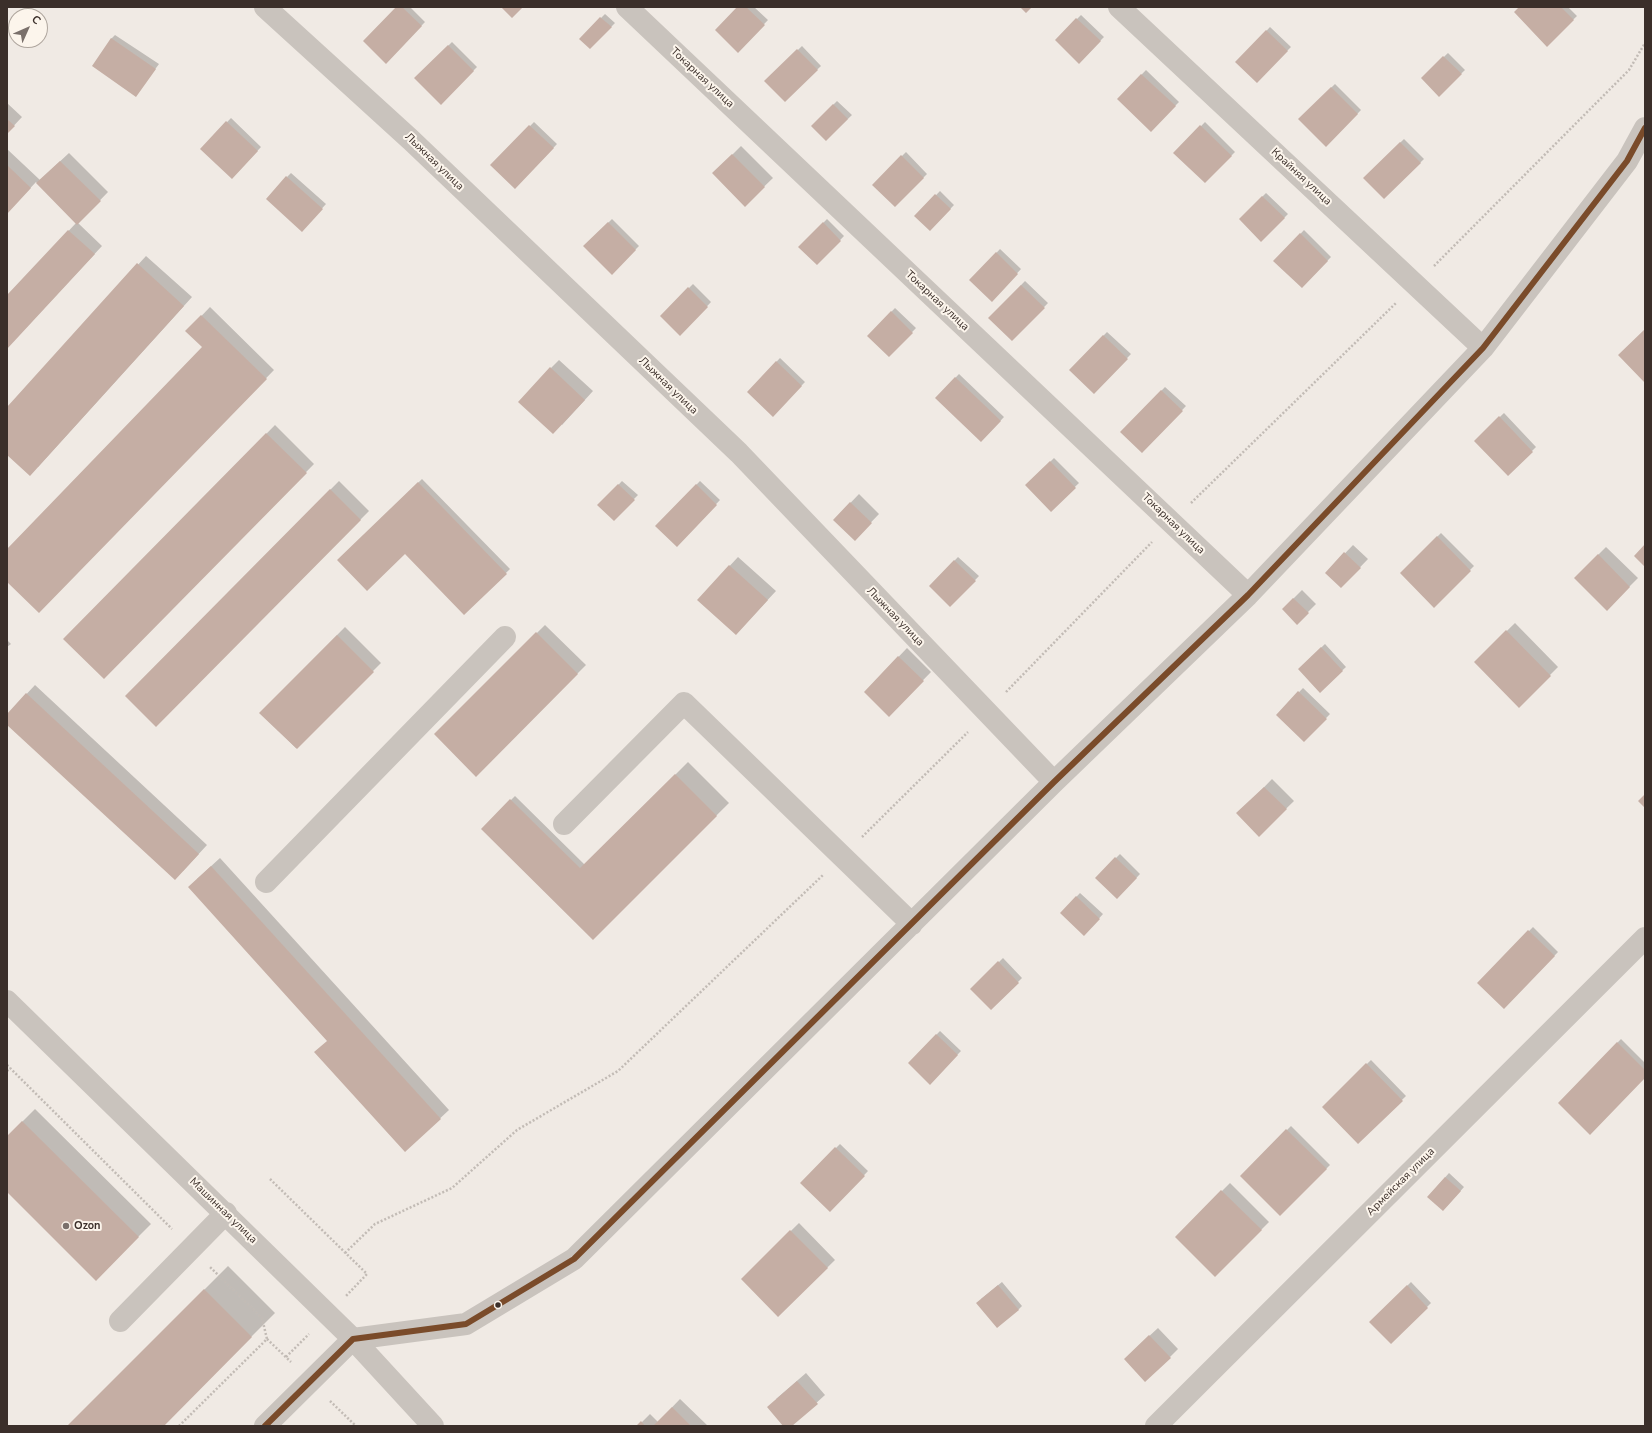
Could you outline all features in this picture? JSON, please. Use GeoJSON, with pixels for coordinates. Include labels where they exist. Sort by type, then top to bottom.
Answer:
{"type":"FeatureCollection","features":[{"type":"Feature","properties":{"kind":"street","name":"Лыжная улица"},"geometry":{"type":"LineString","coordinates":[[265,7],[411,140],[739,454],[1054,782]]}},
{"type":"Feature","properties":{"kind":"street","name":"Токарная улица"},"geometry":{"type":"LineString","coordinates":[[627,7],[1248,595]]}},
{"type":"Feature","properties":{"kind":"street","name":"Крайняя улица"},"geometry":{"type":"LineString","coordinates":[[1119,7],[1483,348]]}},
{"type":"Feature","properties":{"kind":"street"},"geometry":{"type":"LineString","coordinates":[[265,1426],[354,1339],[466,1324],[574,1259],[1054,782],[1248,595],[1483,348],[1627,161],[1645,128]]}},
{"type":"Feature","properties":{"kind":"street"},"geometry":{"type":"LineString","coordinates":[[266,882],[505,637]]}},
{"type":"Feature","properties":{"kind":"street"},"geometry":{"type":"LineString","coordinates":[[564,824],[684,702],[912,924]]}},
{"type":"Feature","properties":{"kind":"street","name":"Армейская улица"},"geometry":{"type":"LineString","coordinates":[[1156,1426],[1645,938]]}},
{"type":"Feature","properties":{"kind":"street","name":"Машинная улица"},"geometry":{"type":"LineString","coordinates":[[7,1001],[354,1339],[434,1426]]}},
{"type":"Feature","properties":{"kind":"street"},"geometry":{"type":"LineString","coordinates":[[120,1321],[226,1213]]}},
{"type":"Feature","properties":{"kind":"path"},"geometry":{"type":"LineString","coordinates":[[345,1254],[375,1224],[452,1188],[517,1130],[618,1071],[842,856],[987,713],[1171,522],[1415,285],[1629,70],[1645,43]]}},
{"type":"Feature","properties":{"kind":"path"},"geometry":{"type":"LineString","coordinates":[[7,1071],[10,1068]]}},
{"type":"Feature","properties":{"kind":"building"},"geometry":{"type":"Polygon","coordinates":[[[396,7],[402,7],[422,26],[386,64],[363,41],[396,7]]]}},
{"type":"Feature","properties":{"kind":"building"},"geometry":{"type":"Polygon","coordinates":[[[501,7],[523,7],[512,18],[501,7]]]}},
{"type":"Feature","properties":{"kind":"building"},"geometry":{"type":"Polygon","coordinates":[[[737,7],[746,7],[765,25],[738,53],[715,30],[737,7]]]}},
{"type":"Feature","properties":{"kind":"building"},"geometry":{"type":"Polygon","coordinates":[[[1020,7],[1032,7],[1026,13],[1020,7]]]}},
{"type":"Feature","properties":{"kind":"building"},"geometry":{"type":"Polygon","coordinates":[[[1519,7],[1561,7],[1574,20],[1547,47],[1514,12],[1519,7]]]}},
{"type":"Feature","properties":{"kind":"building"},"geometry":{"type":"Polygon","coordinates":[[[600,17],[612,27],[590,49],[579,39],[600,17]]]}},
{"type":"Feature","properties":{"kind":"building"},"geometry":{"type":"Polygon","coordinates":[[[1076,18],[1101,41],[1079,64],[1055,40],[1076,18]]]}},
{"type":"Feature","properties":{"kind":"building"},"geometry":{"type":"Polygon","coordinates":[[[1266,30],[1288,51],[1257,83],[1235,62],[1266,30]]]}},
{"type":"Feature","properties":{"kind":"building"},"geometry":{"type":"Polygon","coordinates":[[[111,38],[156,69],[136,97],[92,66],[111,38]]]}},
{"type":"Feature","properties":{"kind":"building"},"geometry":{"type":"Polygon","coordinates":[[[448,45],[474,71],[441,105],[414,78],[448,45]]]}},
{"type":"Feature","properties":{"kind":"building"},"geometry":{"type":"Polygon","coordinates":[[[797,49],[818,70],[785,102],[764,81],[797,49]]]}},
{"type":"Feature","properties":{"kind":"building"},"geometry":{"type":"Polygon","coordinates":[[[1443,56],[1462,74],[1439,97],[1421,78],[1443,56]]]}},
{"type":"Feature","properties":{"kind":"building"},"geometry":{"type":"Polygon","coordinates":[[[1141,74],[1176,106],[1151,132],[1117,99],[1141,74]]]}},
{"type":"Feature","properties":{"kind":"building"},"geometry":{"type":"Polygon","coordinates":[[[1331,87],[1358,114],[1326,147],[1298,119],[1331,87]]]}},
{"type":"Feature","properties":{"kind":"building"},"geometry":{"type":"Polygon","coordinates":[[[833,104],[848,119],[826,141],[811,126],[833,104]]]}},
{"type":"Feature","properties":{"kind":"building"},"geometry":{"type":"Polygon","coordinates":[[[7,119],[15,126],[7,134],[7,119]]]}},
{"type":"Feature","properties":{"kind":"building"},"geometry":{"type":"Polygon","coordinates":[[[226,121],[258,151],[232,179],[200,149],[226,121]]]}},
{"type":"Feature","properties":{"kind":"building"},"geometry":{"type":"Polygon","coordinates":[[[529,125],[554,148],[515,189],[490,165],[529,125]]]}},
{"type":"Feature","properties":{"kind":"building"},"geometry":{"type":"Polygon","coordinates":[[[1200,125],[1232,156],[1205,183],[1173,153],[1200,125]]]}},
{"type":"Feature","properties":{"kind":"building"},"geometry":{"type":"Polygon","coordinates":[[[1400,142],[1421,163],[1384,199],[1363,178],[1400,142]]]}},
{"type":"Feature","properties":{"kind":"building"},"geometry":{"type":"Polygon","coordinates":[[[732,154],[765,187],[745,207],[712,173],[732,154]]]}},
{"type":"Feature","properties":{"kind":"building"},"geometry":{"type":"Polygon","coordinates":[[[901,155],[924,178],[895,207],[872,185],[901,155]]]}},
{"type":"Feature","properties":{"kind":"building"},"geometry":{"type":"Polygon","coordinates":[[[60,161],[101,201],[77,225],[36,183],[60,161]]]}},
{"type":"Feature","properties":{"kind":"building"},"geometry":{"type":"Polygon","coordinates":[[[7,165],[31,188],[7,214],[7,165]]]}},
{"type":"Feature","properties":{"kind":"building"},"geometry":{"type":"Polygon","coordinates":[[[286,176],[323,209],[302,232],[266,199],[286,176]]]}},
{"type":"Feature","properties":{"kind":"building"},"geometry":{"type":"Polygon","coordinates":[[[935,194],[951,209],[930,231],[914,216],[935,194]]]}},
{"type":"Feature","properties":{"kind":"building"},"geometry":{"type":"Polygon","coordinates":[[[1262,196],[1285,218],[1261,242],[1239,219],[1262,196]]]}},
{"type":"Feature","properties":{"kind":"building"},"geometry":{"type":"Polygon","coordinates":[[[608,222],[636,250],[612,275],[583,246],[608,222]]]}},
{"type":"Feature","properties":{"kind":"building"},"geometry":{"type":"Polygon","coordinates":[[[823,222],[841,241],[817,265],[798,247],[823,222]]]}},
{"type":"Feature","properties":{"kind":"building"},"geometry":{"type":"Polygon","coordinates":[[[68,230],[95,254],[7,349],[7,295],[68,230]]]}},
{"type":"Feature","properties":{"kind":"building"},"geometry":{"type":"Polygon","coordinates":[[[1300,233],[1328,261],[1302,288],[1273,261],[1300,233]]]}},
{"type":"Feature","properties":{"kind":"building"},"geometry":{"type":"Polygon","coordinates":[[[996,252],[1018,274],[992,302],[969,280],[996,252]]]}},
{"type":"Feature","properties":{"kind":"building"},"geometry":{"type":"Polygon","coordinates":[[[137,263],[184,306],[30,476],[7,455],[7,407],[137,263]]]}},
{"type":"Feature","properties":{"kind":"building"},"geometry":{"type":"Polygon","coordinates":[[[1021,285],[1045,308],[1012,341],[988,318],[1021,285]]]}},
{"type":"Feature","properties":{"kind":"building"},"geometry":{"type":"Polygon","coordinates":[[[688,287],[708,307],[680,336],[660,316],[688,287]]]}},
{"type":"Feature","properties":{"kind":"building"},"geometry":{"type":"Polygon","coordinates":[[[891,311],[913,333],[889,357],[867,336],[891,311]]]}},
{"type":"Feature","properties":{"kind":"building"},"geometry":{"type":"Polygon","coordinates":[[[201,315],[267,379],[39,613],[7,582],[7,549],[202,347],[185,331],[201,315]]]}},
{"type":"Feature","properties":{"kind":"building"},"geometry":{"type":"Polygon","coordinates":[[[1645,329],[1645,383],[1618,355],[1645,329]]]}},
{"type":"Feature","properties":{"kind":"building"},"geometry":{"type":"Polygon","coordinates":[[[1103,335],[1128,359],[1094,394],[1069,370],[1103,335]]]}},
{"type":"Feature","properties":{"kind":"building"},"geometry":{"type":"Polygon","coordinates":[[[776,361],[802,386],[773,417],[747,392],[776,361]]]}},
{"type":"Feature","properties":{"kind":"building"},"geometry":{"type":"Polygon","coordinates":[[[550,367],[585,400],[553,434],[518,402],[550,367]]]}},
{"type":"Feature","properties":{"kind":"building"},"geometry":{"type":"Polygon","coordinates":[[[955,377],[1001,421],[981,442],[935,398],[955,377]]]}},
{"type":"Feature","properties":{"kind":"building"},"geometry":{"type":"Polygon","coordinates":[[[1161,390],[1183,411],[1142,453],[1120,432],[1161,390]]]}},
{"type":"Feature","properties":{"kind":"building"},"geometry":{"type":"Polygon","coordinates":[[[1499,416],[1533,452],[1508,476],[1474,441],[1499,416]]]}},
{"type":"Feature","properties":{"kind":"building"},"geometry":{"type":"Polygon","coordinates":[[[266,433],[307,473],[104,679],[63,639],[266,433]]]}},
{"type":"Feature","properties":{"kind":"building"},"geometry":{"type":"Polygon","coordinates":[[[1050,461],[1076,488],[1051,512],[1025,485],[1050,461]]]}},
{"type":"Feature","properties":{"kind":"building"},"geometry":{"type":"Polygon","coordinates":[[[418,482],[507,574],[464,615],[405,554],[367,591],[337,560],[418,482]]]}},
{"type":"Feature","properties":{"kind":"building"},"geometry":{"type":"Polygon","coordinates":[[[618,484],[635,500],[614,521],[597,505],[618,484]]]}},
{"type":"Feature","properties":{"kind":"building"},"geometry":{"type":"Polygon","coordinates":[[[696,484],[717,505],[677,547],[655,526],[696,484]]]}},
{"type":"Feature","properties":{"kind":"building"},"geometry":{"type":"Polygon","coordinates":[[[330,489],[361,520],[156,727],[125,696],[330,489]]]}},
{"type":"Feature","properties":{"kind":"building"},"geometry":{"type":"Polygon","coordinates":[[[850,502],[872,523],[855,541],[833,520],[850,502]]]}},
{"type":"Feature","properties":{"kind":"building"},"geometry":{"type":"Polygon","coordinates":[[[1437,536],[1471,571],[1434,608],[1400,573],[1437,536]]]}},
{"type":"Feature","properties":{"kind":"building"},"geometry":{"type":"Polygon","coordinates":[[[1645,544],[1645,567],[1634,556],[1645,544]]]}},
{"type":"Feature","properties":{"kind":"building"},"geometry":{"type":"Polygon","coordinates":[[[1344,552],[1361,568],[1341,588],[1325,573],[1344,552]]]}},
{"type":"Feature","properties":{"kind":"building"},"geometry":{"type":"Polygon","coordinates":[[[1598,554],[1630,587],[1607,611],[1574,578],[1598,554]]]}},
{"type":"Feature","properties":{"kind":"building"},"geometry":{"type":"Polygon","coordinates":[[[954,560],[976,581],[950,607],[929,586],[954,560]]]}},
{"type":"Feature","properties":{"kind":"building"},"geometry":{"type":"Polygon","coordinates":[[[729,565],[768,600],[736,635],[697,600],[729,565]]]}},
{"type":"Feature","properties":{"kind":"building"},"geometry":{"type":"Polygon","coordinates":[[[1293,598],[1309,613],[1297,625],[1282,609],[1293,598]]]}},
{"type":"Feature","properties":{"kind":"building"},"geometry":{"type":"Polygon","coordinates":[[[1506,630],[1551,676],[1519,708],[1474,662],[1506,630]]]}},
{"type":"Feature","properties":{"kind":"building"},"geometry":{"type":"Polygon","coordinates":[[[536,632],[578,674],[476,777],[434,734],[536,632]]]}},
{"type":"Feature","properties":{"kind":"building"},"geometry":{"type":"Polygon","coordinates":[[[337,635],[374,672],[297,749],[259,713],[337,635]]]}},
{"type":"Feature","properties":{"kind":"building"},"geometry":{"type":"Polygon","coordinates":[[[1321,647],[1343,671],[1320,693],[1298,669],[1321,647]]]}},
{"type":"Feature","properties":{"kind":"building"},"geometry":{"type":"Polygon","coordinates":[[[898,656],[924,681],[889,717],[864,692],[898,656]]]}},
{"type":"Feature","properties":{"kind":"building"},"geometry":{"type":"Polygon","coordinates":[[[1298,691],[1327,719],[1304,742],[1276,715],[1298,691]]]}},
{"type":"Feature","properties":{"kind":"building"},"geometry":{"type":"Polygon","coordinates":[[[26,693],[199,854],[175,880],[7,725],[7,714],[26,693]]]}},
{"type":"Feature","properties":{"kind":"building"},"geometry":{"type":"Polygon","coordinates":[[[675,774],[717,816],[593,940],[481,829],[510,799],[580,868],[675,774]]]}},
{"type":"Feature","properties":{"kind":"building"},"geometry":{"type":"Polygon","coordinates":[[[1264,787],[1287,809],[1259,837],[1236,813],[1264,787]]]}},
{"type":"Feature","properties":{"kind":"building"},"geometry":{"type":"Polygon","coordinates":[[[1645,794],[1645,808],[1638,801],[1645,794]]]}},
{"type":"Feature","properties":{"kind":"building"},"geometry":{"type":"Polygon","coordinates":[[[1115,857],[1137,878],[1117,899],[1095,878],[1115,857]]]}},
{"type":"Feature","properties":{"kind":"building"},"geometry":{"type":"Polygon","coordinates":[[[211,866],[441,1119],[405,1152],[314,1052],[327,1041],[188,887],[211,866]]]}},
{"type":"Feature","properties":{"kind":"building"},"geometry":{"type":"Polygon","coordinates":[[[1076,896],[1100,919],[1084,936],[1060,913],[1076,896]]]}},
{"type":"Feature","properties":{"kind":"building"},"geometry":{"type":"Polygon","coordinates":[[[1528,930],[1555,956],[1504,1009],[1477,983],[1528,930]]]}},
{"type":"Feature","properties":{"kind":"building"},"geometry":{"type":"Polygon","coordinates":[[[998,961],[1019,983],[991,1010],[970,989],[998,961]]]}},
{"type":"Feature","properties":{"kind":"building"},"geometry":{"type":"Polygon","coordinates":[[[936,1034],[958,1055],[930,1085],[908,1063],[936,1034]]]}},
{"type":"Feature","properties":{"kind":"building"},"geometry":{"type":"Polygon","coordinates":[[[1617,1042],[1645,1070],[1645,1078],[1590,1135],[1558,1103],[1617,1042]]]}},
{"type":"Feature","properties":{"kind":"building"},"geometry":{"type":"Polygon","coordinates":[[[1366,1063],[1403,1101],[1358,1144],[1322,1107],[1366,1063]]]}},
{"type":"Feature","properties":{"kind":"building"},"geometry":{"type":"Polygon","coordinates":[[[22,1121],[139,1237],[96,1281],[7,1192],[7,1136],[22,1121]]]}},
{"type":"Feature","properties":{"kind":"building"},"geometry":{"type":"Polygon","coordinates":[[[1286,1129],[1327,1169],[1280,1216],[1240,1176],[1286,1129]]]}},
{"type":"Feature","properties":{"kind":"building"},"geometry":{"type":"Polygon","coordinates":[[[835,1147],[865,1176],[830,1212],[800,1183],[835,1147]]]}},
{"type":"Feature","properties":{"kind":"building"},"geometry":{"type":"Polygon","coordinates":[[[1445,1177],[1461,1191],[1443,1211],[1427,1197],[1445,1177]]]}},
{"type":"Feature","properties":{"kind":"building"},"geometry":{"type":"Polygon","coordinates":[[[1221,1190],[1262,1230],[1215,1277],[1175,1237],[1221,1190]]]}},
{"type":"Feature","properties":{"kind":"building"},"geometry":{"type":"Polygon","coordinates":[[[790,1230],[828,1268],[778,1317],[741,1279],[790,1230]]]}},
{"type":"Feature","properties":{"kind":"building"},"geometry":{"type":"Polygon","coordinates":[[[998,1285],[1019,1310],[997,1328],[976,1303],[998,1285]]]}},
{"type":"Feature","properties":{"kind":"building"},"geometry":{"type":"Polygon","coordinates":[[[1407,1285],[1428,1308],[1391,1344],[1369,1322],[1407,1285]]]}},
{"type":"Feature","properties":{"kind":"building"},"geometry":{"type":"Polygon","coordinates":[[[204,1289],[252,1337],[164,1426],[67,1426],[204,1289]]]}},
{"type":"Feature","properties":{"kind":"building"},"geometry":{"type":"Polygon","coordinates":[[[1149,1335],[1171,1358],[1145,1382],[1124,1359],[1149,1335]]]}},
{"type":"Feature","properties":{"kind":"building"},"geometry":{"type":"Polygon","coordinates":[[[797,1381],[818,1404],[792,1426],[783,1426],[767,1407],[797,1381]]]}},
{"type":"Feature","properties":{"kind":"building"},"geometry":{"type":"Polygon","coordinates":[[[672,1407],[691,1426],[653,1426],[672,1407]]]}},
{"type":"Feature","properties":{"kind":"building"},"geometry":{"type":"Polygon","coordinates":[[[641,1421],[645,1426],[636,1426],[641,1421]]]}},
{"type":"Feature","properties":{"kind":"transit line"},"geometry":{"type":"LineString","coordinates":[[265,1426],[353,1339],[466,1324],[574,1259],[1054,782],[1248,595],[1483,348],[1627,161],[1645,128]]}},
{"type":"Feature","properties":{"kind":"place","name":"Ozon"},"geometry":{"type":"Point","coordinates":[66,1226]}}]}
